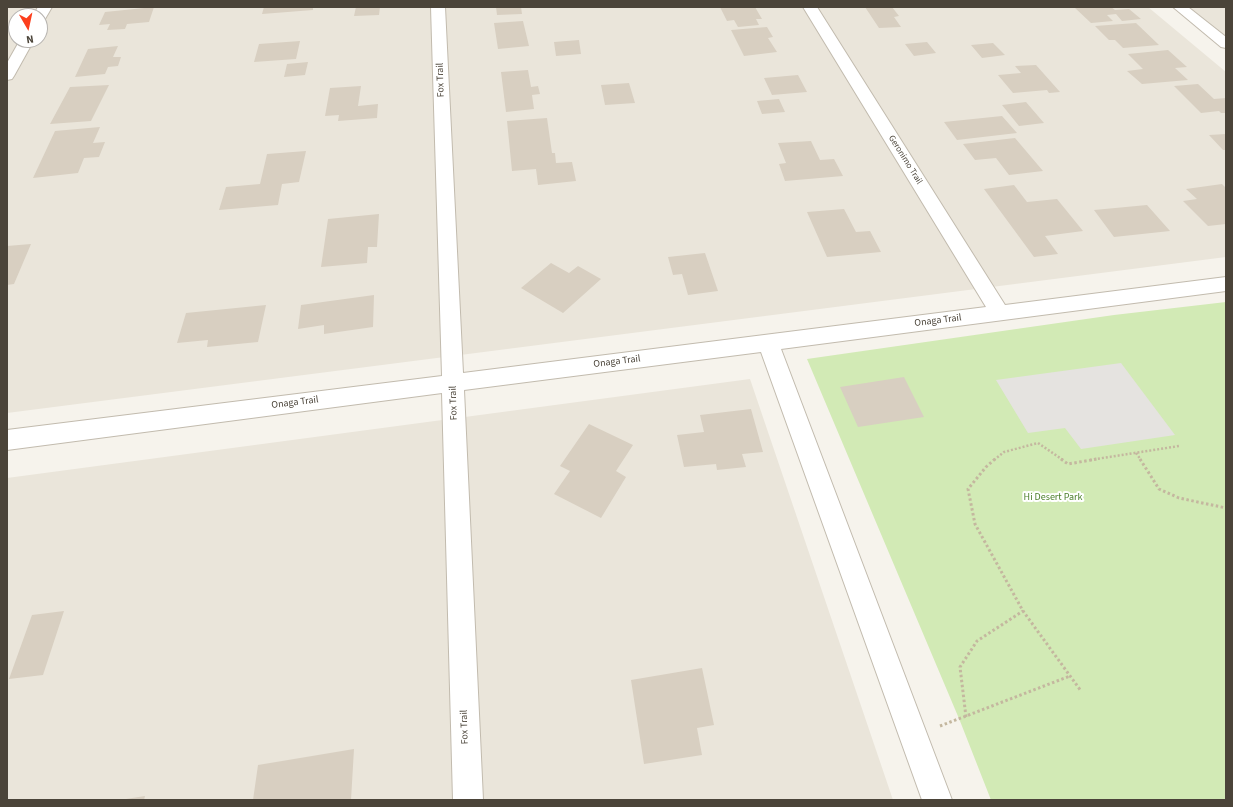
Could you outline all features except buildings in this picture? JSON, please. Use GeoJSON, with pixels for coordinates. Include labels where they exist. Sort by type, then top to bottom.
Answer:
{"type":"FeatureCollection","features":[{"type":"Feature","properties":{"kind":"street","name":"Fox Trail"},"geometry":{"type":"LineString","coordinates":[[438,7],[468,800]]}},
{"type":"Feature","properties":{"kind":"street","name":"Geronimo Trail"},"geometry":{"type":"LineString","coordinates":[[810,7],[1000,312]]}},
{"type":"Feature","properties":{"kind":"street"},"geometry":{"type":"LineString","coordinates":[[1180,7],[1226,44]]}},
{"type":"Feature","properties":{"kind":"street"},"geometry":{"type":"LineString","coordinates":[[7,76],[23,48]]}},
{"type":"Feature","properties":{"kind":"street","name":"Onaga Trail"},"geometry":{"type":"LineString","coordinates":[[7,440],[1226,284]]}},
{"type":"Feature","properties":{"kind":"street"},"geometry":{"type":"LineString","coordinates":[[768,342],[937,800]]}},
{"type":"Feature","properties":{"kind":"path"},"geometry":{"type":"LineString","coordinates":[[1081,691],[1023,611],[975,524],[968,489],[986,467],[1004,452],[1038,443],[1068,464],[1179,446]]}},
{"type":"Feature","properties":{"kind":"path"},"geometry":{"type":"LineString","coordinates":[[1136,453],[1159,489],[1179,498],[1226,508]]}},
{"type":"Feature","properties":{"kind":"path"},"geometry":{"type":"LineString","coordinates":[[966,717],[960,667],[977,641],[1023,611]]}},
{"type":"Feature","properties":{"kind":"path"},"geometry":{"type":"LineString","coordinates":[[912,735],[966,717],[1070,676]]}},
{"type":"Feature","properties":{"kind":"shaded area"},"geometry":{"type":"Polygon","coordinates":[[[7,7],[1148,7],[1226,72],[1226,257],[7,413],[7,7]]]}},
{"type":"Feature","properties":{"kind":"shaded area"},"geometry":{"type":"Polygon","coordinates":[[[1188,7],[1226,7],[1226,37],[1188,7]]]}},
{"type":"Feature","properties":{"kind":"shaded area"},"geometry":{"type":"Polygon","coordinates":[[[1121,363],[1175,435],[1081,449],[1065,428],[1028,433],[996,380],[1121,363]]]}},
{"type":"Feature","properties":{"kind":"shaded area"},"geometry":{"type":"Polygon","coordinates":[[[750,379],[893,800],[7,800],[7,478],[750,379]]]}},
{"type":"Feature","properties":{"kind":"green space","name":"Hi Desert Park"},"geometry":{"type":"Polygon","coordinates":[[[1226,302],[1226,800],[991,800],[960,721],[807,359],[1114,315],[1226,302]]]}}]}
